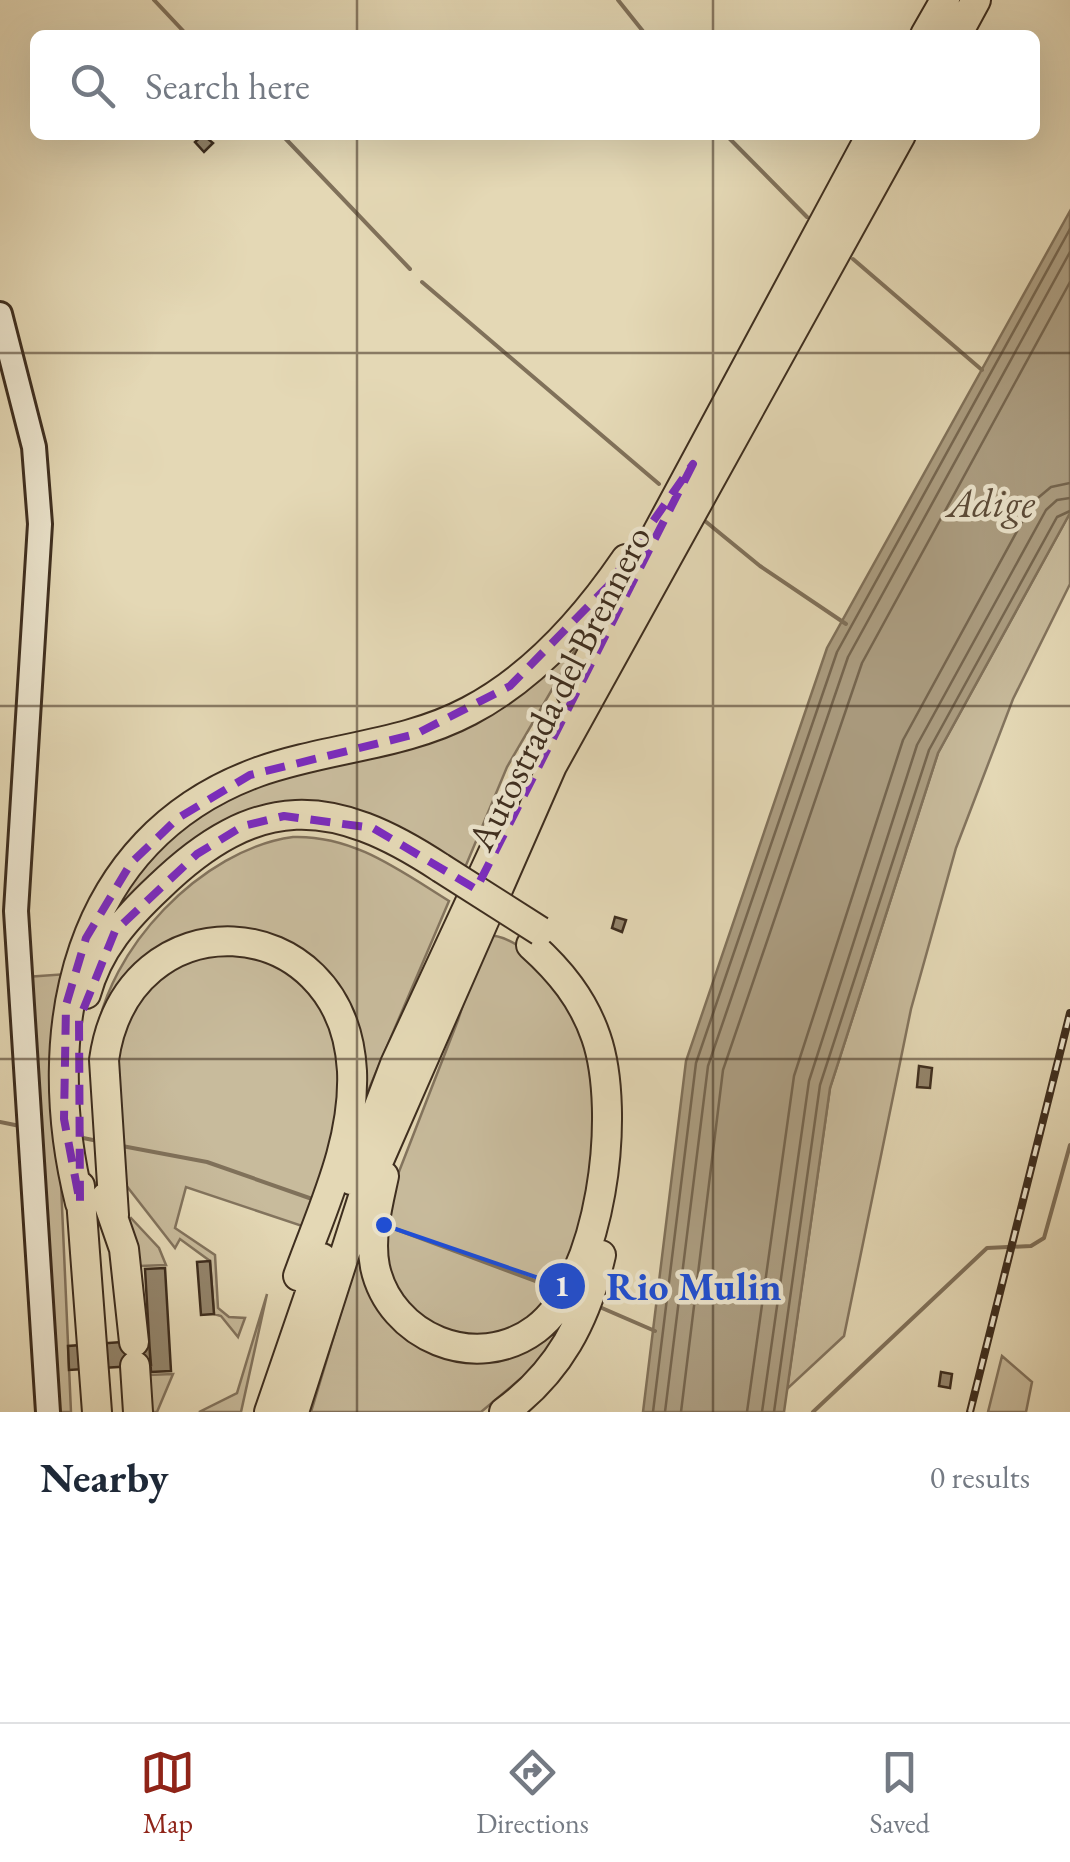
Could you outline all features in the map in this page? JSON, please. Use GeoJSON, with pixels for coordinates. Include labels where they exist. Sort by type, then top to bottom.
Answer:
{"type":"FeatureCollection","features":[{"type":"Feature","properties":{"kind":"highway"},"geometry":{"type":"LineString","coordinates":[[929,30],[944,0]]}},
{"type":"Feature","properties":{"kind":"highway"},"geometry":{"type":"LineString","coordinates":[[959,30],[976,0]]}},
{"type":"Feature","properties":{"kind":"highway","name":"Autostrada del Brennero"},"geometry":{"type":"LineString","coordinates":[[294,1412],[342,1232],[395,1064],[536,759],[868,140]]}},
{"type":"Feature","properties":{"kind":"highway","name":"Autostrada del Brennero"},"geometry":{"type":"LineString","coordinates":[[355,1194],[434,1034],[552,766],[898,140]]}},
{"type":"Feature","properties":{"kind":"highway"},"geometry":{"type":"LineString","coordinates":[[138,1412],[124,1249],[100,1182],[86,1117],[62,1039],[72,977],[94,922],[140,853],[203,800],[250,775],[416,734],[470,710],[510,686],[552,649],[608,586],[693,464]]}},
{"type":"Feature","properties":{"kind":"highway"},"geometry":{"type":"LineString","coordinates":[[86,1117],[79,1020],[95,966],[134,911],[197,854],[244,826],[315,814],[373,828],[536,938],[592,988],[609,1022],[620,1065],[615,1172],[586,1280],[572,1309],[570,1344],[538,1384],[504,1412]]}},
{"type":"Feature","properties":{"kind":"highway"},"geometry":{"type":"LineString","coordinates":[[97,1412],[80,1203],[67,1152],[86,1117],[108,1035],[124,996],[158,962],[178,950],[217,941],[250,942],[293,959],[313,975],[342,1022],[352,1071],[346,1144],[355,1194]]}},
{"type":"Feature","properties":{"kind":"highway"},"geometry":{"type":"LineString","coordinates":[[342,1232],[375,1269],[392,1307],[414,1329],[450,1346],[489,1348],[516,1340],[572,1309]]}},
{"type":"Feature","properties":{"kind":"highway","name":"Autostrada del Brennero"},"geometry":{"type":"LineString","coordinates":[[266,1412],[342,1232]]}},
{"type":"Feature","properties":{"kind":"main road"},"geometry":{"type":"LineString","coordinates":[[0,314],[34,447],[40,524],[16,911],[48,1412]]}},
{"type":"Feature","properties":{"kind":"highlighted area"},"geometry":{"type":"Polygon","coordinates":[[[693,464],[476,889],[373,828],[284,816],[243,826],[197,854],[115,931],[79,1020],[80,1203],[64,1119],[66,1005],[86,938],[131,863],[178,818],[250,775],[416,734],[510,686],[608,586],[693,464]]]}},
{"type":"Feature","properties":{"kind":"shaded area"},"geometry":{"type":"Polygon","coordinates":[[[1070,513],[1070,584],[1013,699],[956,848],[911,1009],[844,1336],[787,1389],[830,1088],[938,753],[1070,513]]]}},
{"type":"Feature","properties":{"kind":"shaded area"},"geometry":{"type":"Polygon","coordinates":[[[600,607],[507,767],[464,870],[395,829],[232,822],[76,984],[143,857],[242,785],[403,743],[600,607]]]}},
{"type":"Feature","properties":{"kind":"shaded area"},"geometry":{"type":"Polygon","coordinates":[[[293,837],[356,848],[449,901],[357,1117],[328,981],[205,935],[96,1040],[118,972],[164,909],[225,861],[259,845],[293,837]]]}},
{"type":"Feature","properties":{"kind":"shaded area"},"geometry":{"type":"Polygon","coordinates":[[[486,935],[503,938],[535,960],[574,1011],[593,1061],[594,1148],[585,1235],[570,1270],[528,1326],[468,1341],[405,1313],[383,1275],[386,1205],[458,1020],[486,935]]]}},
{"type":"Feature","properties":{"kind":"shaded area"},"geometry":{"type":"Polygon","coordinates":[[[229,948],[276,962],[299,976],[321,1005],[335,1035],[340,1066],[334,1130],[305,1227],[186,1187],[175,1228],[215,1255],[218,1308],[229,1317],[245,1318],[238,1337],[221,1316],[214,1314],[210,1261],[180,1239],[175,1248],[122,1180],[115,1037],[162,968],[229,948]]]}},
{"type":"Feature","properties":{"kind":"shaded area"},"geometry":{"type":"Polygon","coordinates":[[[67,974],[58,1115],[71,1412],[56,1412],[26,977],[67,974]]]}},
{"type":"Feature","properties":{"kind":"shaded area"},"geometry":{"type":"Polygon","coordinates":[[[131,1218],[159,1248],[166,1265],[140,1266],[128,1221],[131,1218]]]}},
{"type":"Feature","properties":{"kind":"shaded area"},"geometry":{"type":"Polygon","coordinates":[[[364,1236],[369,1284],[477,1357],[581,1291],[544,1359],[481,1412],[311,1412],[364,1236]]]}},
{"type":"Feature","properties":{"kind":"shaded area"},"geometry":{"type":"Polygon","coordinates":[[[267,1294],[241,1412],[199,1412],[237,1393],[267,1294]]]}},
{"type":"Feature","properties":{"kind":"shaded area"},"geometry":{"type":"Polygon","coordinates":[[[1002,1356],[1032,1382],[1026,1412],[988,1412],[1002,1356]]]}},
{"type":"Feature","properties":{"kind":"shaded area"},"geometry":{"type":"Polygon","coordinates":[[[173,1374],[157,1412],[150,1412],[147,1375],[173,1374]]]}},
{"type":"Feature","properties":{"kind":"water","name":"Adige"},"geometry":{"type":"Polygon","coordinates":[[[1070,211],[1070,513],[938,753],[830,1088],[784,1412],[643,1412],[686,1061],[827,648],[1070,211]]]}},
{"type":"Feature","properties":{"kind":"building"},"geometry":{"type":"Polygon","coordinates":[[[209,140],[213,143],[204,152],[195,142],[209,140]]]}},
{"type":"Feature","properties":{"kind":"building"},"geometry":{"type":"Polygon","coordinates":[[[615,917],[626,920],[622,932],[612,928],[615,917]]]}},
{"type":"Feature","properties":{"kind":"building"},"geometry":{"type":"Polygon","coordinates":[[[919,1066],[932,1068],[930,1088],[917,1087],[919,1066]]]}},
{"type":"Feature","properties":{"kind":"building"},"geometry":{"type":"Polygon","coordinates":[[[210,1261],[214,1314],[201,1315],[197,1262],[210,1261]]]}},
{"type":"Feature","properties":{"kind":"building"},"geometry":{"type":"Polygon","coordinates":[[[165,1268],[171,1371],[151,1372],[145,1269],[165,1268]]]}},
{"type":"Feature","properties":{"kind":"building"},"geometry":{"type":"Polygon","coordinates":[[[149,1340],[151,1365],[69,1370],[68,1346],[149,1340]]]}},
{"type":"Feature","properties":{"kind":"building"},"geometry":{"type":"Polygon","coordinates":[[[941,1372],[952,1374],[950,1388],[939,1386],[941,1372]]]}},
{"type":"Feature","properties":{"kind":"waterway"},"geometry":{"type":"LineString","coordinates":[[154,0],[182,30]]}},
{"type":"Feature","properties":{"kind":"waterway"},"geometry":{"type":"LineString","coordinates":[[618,0],[642,30]]}},
{"type":"Feature","properties":{"kind":"waterway"},"geometry":{"type":"LineString","coordinates":[[287,140],[410,269]]}},
{"type":"Feature","properties":{"kind":"waterway"},"geometry":{"type":"LineString","coordinates":[[731,140],[807,217]]}},
{"type":"Feature","properties":{"kind":"waterway"},"geometry":{"type":"LineString","coordinates":[[853,259],[982,370]]}},
{"type":"Feature","properties":{"kind":"waterway"},"geometry":{"type":"LineString","coordinates":[[422,282],[659,484]]}},
{"type":"Feature","properties":{"kind":"waterway"},"geometry":{"type":"LineString","coordinates":[[705,521],[760,566],[846,624]]}},
{"type":"Feature","properties":{"kind":"waterway"},"geometry":{"type":"LineString","coordinates":[[0,1122],[20,1126]]}},
{"type":"Feature","properties":{"kind":"waterway"},"geometry":{"type":"LineString","coordinates":[[78,1137],[98,1141]]}},
{"type":"Feature","properties":{"kind":"waterway"},"geometry":{"type":"LineString","coordinates":[[813,1412],[987,1248],[1031,1246],[1044,1238],[1070,1145]]}},
{"type":"Feature","properties":{"kind":"waterway"},"geometry":{"type":"LineString","coordinates":[[122,1146],[207,1162],[315,1200]]}},
{"type":"Feature","properties":{"kind":"waterway"},"geometry":{"type":"LineString","coordinates":[[385,1225],[554,1288]]}},
{"type":"Feature","properties":{"kind":"waterway"},"geometry":{"type":"LineString","coordinates":[[595,1305],[655,1331]]}},
{"type":"Feature","properties":{"kind":"railway"},"geometry":{"type":"LineString","coordinates":[[970,1412],[1070,1013]]}},
{"type":"Feature","properties":{"kind":"place","name":"Rio Mulin"},"geometry":{"type":"Point","coordinates":[384,1225]}}]}
